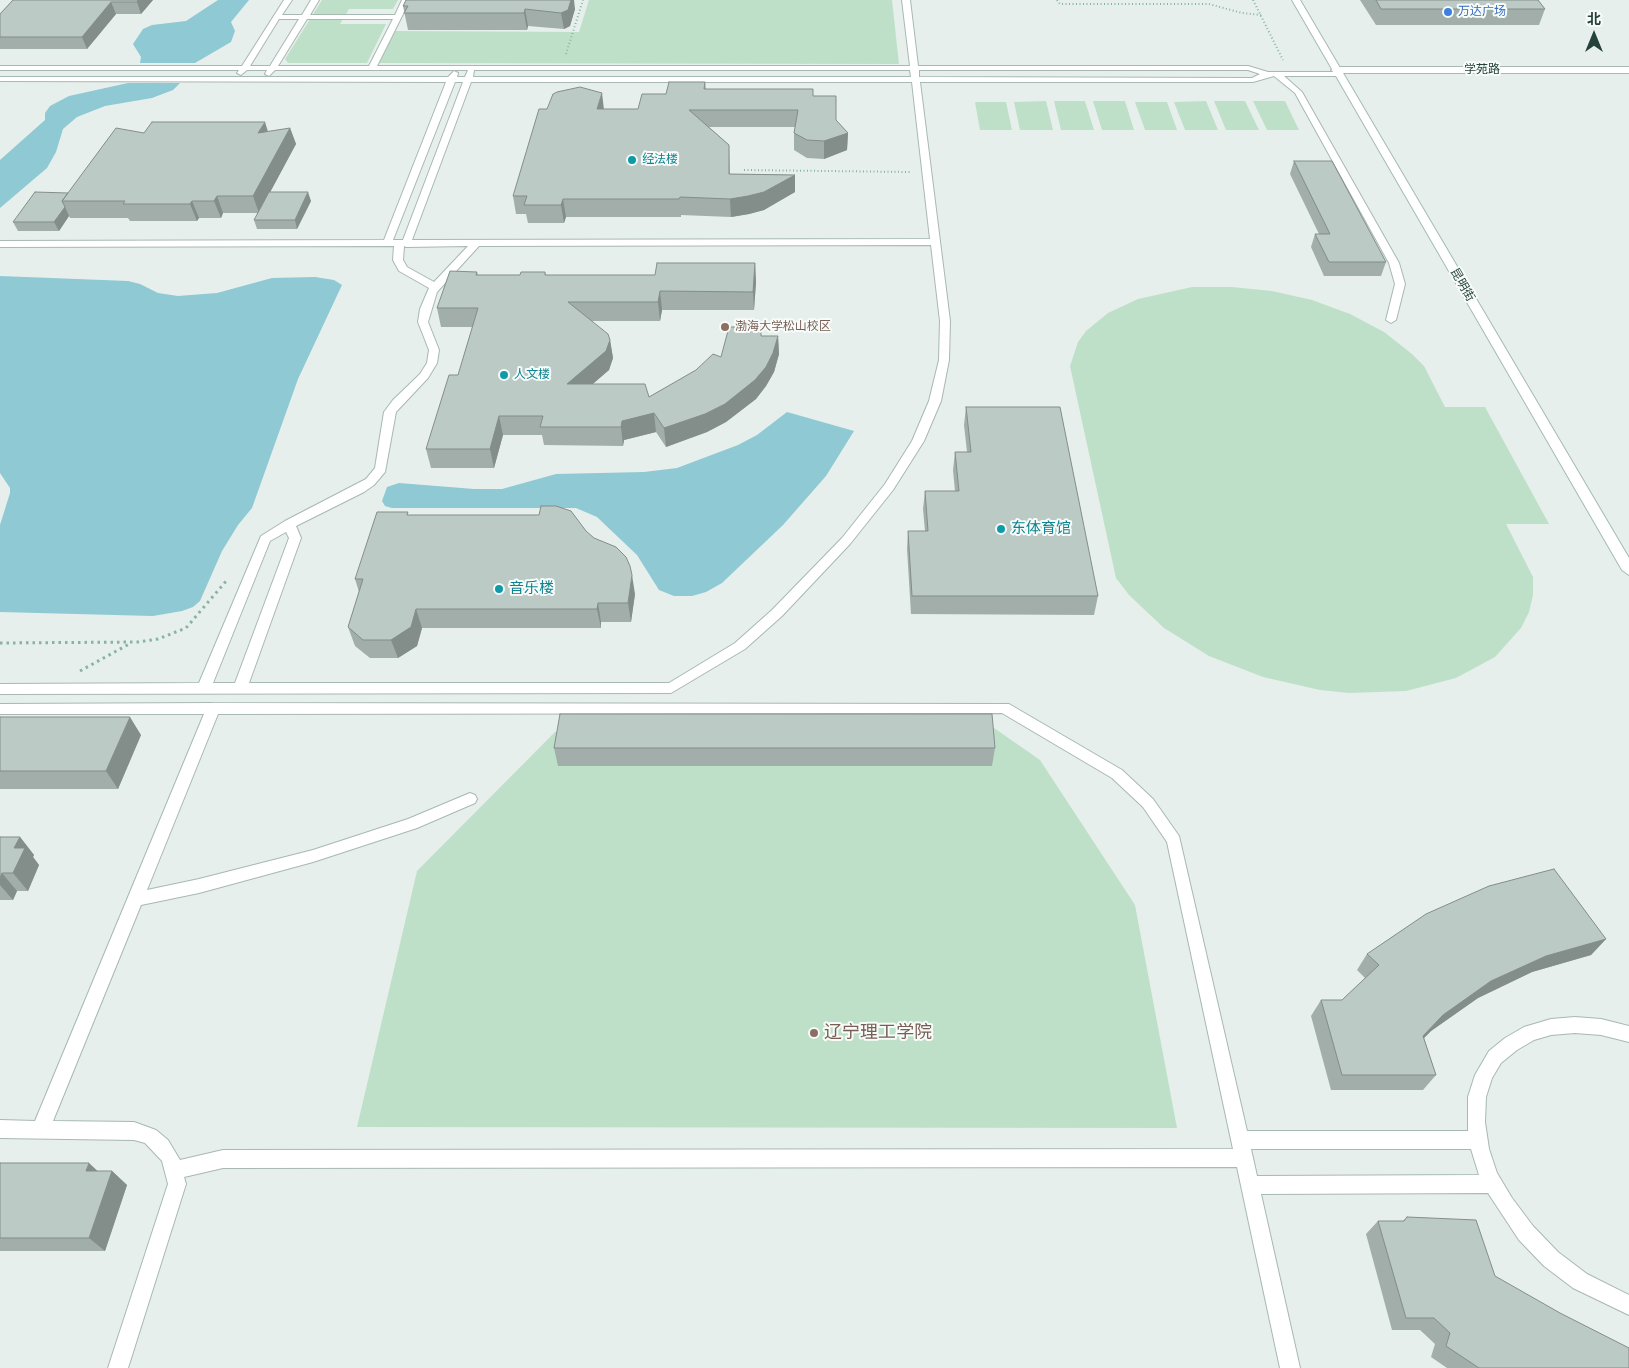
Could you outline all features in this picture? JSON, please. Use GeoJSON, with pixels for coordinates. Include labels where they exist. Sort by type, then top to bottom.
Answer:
{"type":"FeatureCollection","features":[{"type":"Feature","properties":{"kind":"street","name":"昆明街"},"geometry":{"type":"LineString","coordinates":[[1296,0],[1629,570]]}},
{"type":"Feature","properties":{"kind":"street","name":"学苑路"},"geometry":{"type":"LineString","coordinates":[[1337,72],[1629,70]]}},
{"type":"Feature","properties":{"kind":"lane"},"geometry":{"type":"LineString","coordinates":[[237,79],[288,0]]}},
{"type":"Feature","properties":{"kind":"lane"},"geometry":{"type":"LineString","coordinates":[[266,79],[315,0]]}},
{"type":"Feature","properties":{"kind":"lane"},"geometry":{"type":"LineString","coordinates":[[372,68],[406,0]]}},
{"type":"Feature","properties":{"kind":"lane"},"geometry":{"type":"LineString","coordinates":[[0,689],[671,688],[718,661],[778,613],[846,541],[889,487],[918,441],[935,401],[944,360],[945,321],[906,0]]}},
{"type":"Feature","properties":{"kind":"lane"},"geometry":{"type":"LineString","coordinates":[[277,17],[397,17]]}},
{"type":"Feature","properties":{"kind":"lane"},"geometry":{"type":"LineString","coordinates":[[0,68],[562,68],[1253,80],[1272,74],[1337,72]]}},
{"type":"Feature","properties":{"kind":"lane"},"geometry":{"type":"LineString","coordinates":[[387,244],[457,68]]}},
{"type":"Feature","properties":{"kind":"lane"},"geometry":{"type":"LineString","coordinates":[[435,288],[403,269],[398,260],[402,244],[473,68]]}},
{"type":"Feature","properties":{"kind":"lane"},"geometry":{"type":"LineString","coordinates":[[0,79],[468,79],[915,74]]}},
{"type":"Feature","properties":{"kind":"lane"},"geometry":{"type":"LineString","coordinates":[[1272,74],[1298,92],[1394,262],[1400,284],[1391,320]]}},
{"type":"Feature","properties":{"kind":"lane"},"geometry":{"type":"LineString","coordinates":[[0,244],[936,242]]}},
{"type":"Feature","properties":{"kind":"lane"},"geometry":{"type":"LineString","coordinates":[[204,689],[265,539],[289,524],[360,489],[370,482],[381,469],[390,412],[397,402],[424,376],[432,363],[434,350],[423,322],[425,309],[435,288],[475,244]]}},
{"type":"Feature","properties":{"kind":"lane"},"geometry":{"type":"LineString","coordinates":[[240,689],[295,538],[289,524]]}},
{"type":"Feature","properties":{"kind":"lane"},"geometry":{"type":"LineString","coordinates":[[0,708],[1004,708],[1117,774],[1148,803],[1174,840],[1290,1368]]}},
{"type":"Feature","properties":{"kind":"lane"},"geometry":{"type":"LineString","coordinates":[[41,1129],[214,708]]}},
{"type":"Feature","properties":{"kind":"lane"},"geometry":{"type":"LineString","coordinates":[[136,899],[208,884],[313,856],[412,824],[470,799]]}},
{"type":"Feature","properties":{"kind":"lane"},"geometry":{"type":"LineString","coordinates":[[1629,1034],[1601,1027],[1576,1025],[1551,1027],[1530,1033],[1511,1044],[1496,1057],[1484,1075],[1477,1097],[1476,1122],[1478,1140],[1493,1184],[1505,1205],[1526,1233],[1551,1259],[1580,1281],[1629,1305]]}},
{"type":"Feature","properties":{"kind":"lane"},"geometry":{"type":"LineString","coordinates":[[0,1129],[134,1131],[150,1136],[162,1146],[170,1157],[175,1170],[177,1184],[118,1368]]}},
{"type":"Feature","properties":{"kind":"lane"},"geometry":{"type":"LineString","coordinates":[[1240,1140],[1478,1140]]}},
{"type":"Feature","properties":{"kind":"lane"},"geometry":{"type":"LineString","coordinates":[[175,1170],[233,1159],[1244,1158]]}},
{"type":"Feature","properties":{"kind":"lane"},"geometry":{"type":"LineString","coordinates":[[1250,1186],[1493,1184]]}},
{"type":"Feature","properties":{"kind":"path"},"geometry":{"type":"LineString","coordinates":[[562,68],[583,0]]}},
{"type":"Feature","properties":{"kind":"path"},"geometry":{"type":"LineString","coordinates":[[1058,0],[1060,4],[1209,4],[1242,13],[1261,15]]}},
{"type":"Feature","properties":{"kind":"path"},"geometry":{"type":"LineString","coordinates":[[1253,0],[1289,74]]}},
{"type":"Feature","properties":{"kind":"path"},"geometry":{"type":"LineString","coordinates":[[744,170],[927,172]]}},
{"type":"Feature","properties":{"kind":"path"},"geometry":{"type":"LineString","coordinates":[[0,643],[132,642],[158,639],[186,628],[227,582],[230,575]]}},
{"type":"Feature","properties":{"kind":"path"},"geometry":{"type":"LineString","coordinates":[[73,675],[132,642]]}},
{"type":"Feature","properties":{"kind":"green space"},"geometry":{"type":"Polygon","coordinates":[[[322,0],[398,0],[393,9],[349,9],[340,24],[386,24],[367,63],[288,63],[285,59],[322,0]]]}},
{"type":"Feature","properties":{"kind":"green space"},"geometry":{"type":"Polygon","coordinates":[[[589,0],[892,0],[899,64],[379,63],[395,31],[579,32],[589,0]]]}},
{"type":"Feature","properties":{"kind":"green space"},"geometry":{"type":"Polygon","coordinates":[[[1046,101],[1053,130],[1020,130],[1014,102],[1046,101]]]}},
{"type":"Feature","properties":{"kind":"green space"},"geometry":{"type":"Polygon","coordinates":[[[1054,101],[1085,101],[1094,130],[1061,130],[1054,101]]]}},
{"type":"Feature","properties":{"kind":"green space"},"geometry":{"type":"Polygon","coordinates":[[[1093,101],[1125,101],[1134,130],[1102,130],[1093,101]]]}},
{"type":"Feature","properties":{"kind":"green space"},"geometry":{"type":"Polygon","coordinates":[[[1206,101],[1218,130],[1185,130],[1174,102],[1206,101]]]}},
{"type":"Feature","properties":{"kind":"green space"},"geometry":{"type":"Polygon","coordinates":[[[1214,101],[1245,101],[1259,130],[1226,130],[1214,101]]]}},
{"type":"Feature","properties":{"kind":"green space"},"geometry":{"type":"Polygon","coordinates":[[[1253,101],[1285,101],[1299,130],[1267,130],[1253,101]]]}},
{"type":"Feature","properties":{"kind":"green space"},"geometry":{"type":"Polygon","coordinates":[[[975,102],[1006,102],[1012,130],[980,130],[975,102]]]}},
{"type":"Feature","properties":{"kind":"green space"},"geometry":{"type":"Polygon","coordinates":[[[1135,102],[1167,102],[1177,130],[1145,130],[1135,102]]]}},
{"type":"Feature","properties":{"kind":"green space"},"geometry":{"type":"Polygon","coordinates":[[[1192,287],[1232,287],[1272,291],[1312,300],[1350,314],[1384,332],[1412,354],[1424,366],[1445,407],[1485,407],[1549,524],[1506,524],[1533,577],[1533,595],[1529,612],[1521,628],[1495,657],[1456,678],[1406,691],[1349,693],[1320,690],[1263,677],[1209,656],[1164,628],[1129,595],[1116,578],[1070,366],[1078,342],[1086,331],[1108,313],[1138,299],[1192,287]]]}},
{"type":"Feature","properties":{"kind":"green space"},"geometry":{"type":"Polygon","coordinates":[[[994,728],[1040,760],[1135,905],[1177,1128],[357,1127],[417,871],[555,732],[994,728]]]}},
{"type":"Feature","properties":{"kind":"water"},"geometry":{"type":"Polygon","coordinates":[[[218,0],[249,0],[231,22],[235,31],[231,42],[195,63],[140,63],[141,57],[133,44],[143,29],[152,25],[186,21],[218,0]]]}},
{"type":"Feature","properties":{"kind":"water"},"geometry":{"type":"Polygon","coordinates":[[[128,83],[180,83],[173,90],[152,98],[105,106],[77,117],[63,129],[56,152],[47,168],[0,208],[0,160],[45,120],[45,113],[50,106],[69,96],[128,83]]]}},
{"type":"Feature","properties":{"kind":"water"},"geometry":{"type":"Polygon","coordinates":[[[0,276],[128,281],[140,284],[158,293],[178,296],[217,293],[272,278],[315,277],[334,280],[342,285],[298,379],[252,508],[238,525],[222,551],[200,601],[193,607],[153,616],[0,612],[0,525],[10,488],[0,473],[0,276]]]}},
{"type":"Feature","properties":{"kind":"water"},"geometry":{"type":"Polygon","coordinates":[[[787,412],[854,431],[826,476],[783,525],[722,583],[706,592],[692,596],[674,596],[659,590],[637,555],[597,517],[576,508],[392,508],[385,506],[382,501],[387,487],[399,483],[474,489],[502,489],[556,474],[644,472],[677,468],[738,445],[757,435],[787,412]]]}},
{"type":"Feature","properties":{"kind":"building"},"geometry":{"type":"Polygon","coordinates":[[[13,0],[138,0],[137,2],[111,2],[82,37],[0,37],[0,14],[13,0]]]}},
{"type":"Feature","properties":{"kind":"building"},"geometry":{"type":"Polygon","coordinates":[[[406,0],[571,0],[568,10],[561,13],[525,9],[524,13],[404,13],[408,6],[403,6],[406,0]]]}},
{"type":"Feature","properties":{"kind":"building"},"geometry":{"type":"Polygon","coordinates":[[[1376,0],[1538,0],[1545,9],[1381,9],[1376,0]]]}},
{"type":"Feature","properties":{"kind":"building","name":"经法楼"},"geometry":{"type":"Polygon","coordinates":[[[669,82],[705,82],[704,89],[813,89],[813,96],[836,96],[836,120],[848,133],[824,141],[807,140],[794,133],[798,110],[689,110],[729,145],[729,174],[795,175],[764,192],[730,199],[680,197],[679,199],[563,199],[561,205],[524,205],[527,196],[513,196],[539,109],[547,109],[553,94],[580,87],[602,93],[597,109],[638,109],[642,94],[666,94],[669,82]]]}},
{"type":"Feature","properties":{"kind":"building"},"geometry":{"type":"Polygon","coordinates":[[[152,122],[265,122],[258,133],[290,128],[253,196],[217,196],[214,201],[192,201],[190,204],[123,204],[125,201],[62,201],[116,128],[144,133],[152,122]]]}},
{"type":"Feature","properties":{"kind":"building"},"geometry":{"type":"Polygon","coordinates":[[[1294,161],[1332,161],[1386,262],[1329,262],[1315,234],[1330,234],[1294,161]]]}},
{"type":"Feature","properties":{"kind":"building"},"geometry":{"type":"Polygon","coordinates":[[[35,192],[68,193],[62,201],[65,207],[54,222],[13,222],[35,192]]]}},
{"type":"Feature","properties":{"kind":"building"},"geometry":{"type":"Polygon","coordinates":[[[269,192],[308,192],[295,220],[254,220],[269,192]]]}},
{"type":"Feature","properties":{"kind":"building"},"geometry":{"type":"Polygon","coordinates":[[[657,263],[755,263],[753,292],[660,291],[658,302],[568,302],[608,334],[610,340],[606,351],[567,384],[645,384],[649,397],[696,370],[713,354],[721,357],[729,327],[761,327],[761,336],[778,336],[766,367],[755,380],[725,404],[705,414],[664,428],[654,413],[622,421],[621,427],[540,427],[543,416],[499,416],[490,449],[426,449],[449,375],[458,375],[478,308],[437,308],[450,271],[477,272],[476,275],[520,275],[521,272],[545,272],[545,275],[655,275],[657,263]]]}},
{"type":"Feature","properties":{"kind":"building","name":"东体育馆"},"geometry":{"type":"Polygon","coordinates":[[[966,407],[1060,407],[1098,596],[912,596],[908,531],[928,531],[925,491],[959,491],[955,452],[971,452],[966,407]]]}},
{"type":"Feature","properties":{"kind":"building","name":"音乐楼"},"geometry":{"type":"Polygon","coordinates":[[[541,506],[556,506],[571,511],[586,531],[594,538],[616,547],[626,557],[632,575],[628,603],[598,603],[597,609],[416,609],[411,627],[391,640],[363,640],[348,627],[363,579],[355,579],[377,512],[408,512],[407,515],[539,515],[541,506]]]}},
{"type":"Feature","properties":{"kind":"building"},"geometry":{"type":"Polygon","coordinates":[[[560,714],[992,714],[995,748],[554,748],[560,714]]]}},
{"type":"Feature","properties":{"kind":"building"},"geometry":{"type":"Polygon","coordinates":[[[0,717],[130,717],[106,771],[0,771],[0,717]]]}},
{"type":"Feature","properties":{"kind":"building"},"geometry":{"type":"Polygon","coordinates":[[[0,837],[20,837],[14,848],[25,848],[13,873],[2,873],[0,878],[0,837]]]}},
{"type":"Feature","properties":{"kind":"building"},"geometry":{"type":"Polygon","coordinates":[[[1554,869],[1606,939],[1546,956],[1491,981],[1443,1015],[1423,1036],[1436,1075],[1342,1075],[1321,1000],[1342,1000],[1379,965],[1367,954],[1426,914],[1489,886],[1554,869]]]}},
{"type":"Feature","properties":{"kind":"building"},"geometry":{"type":"Polygon","coordinates":[[[0,1163],[89,1163],[86,1171],[112,1171],[89,1238],[0,1238],[0,1163]]]}},
{"type":"Feature","properties":{"kind":"building"},"geometry":{"type":"Polygon","coordinates":[[[1407,1217],[1476,1220],[1495,1276],[1560,1313],[1629,1348],[1629,1368],[1479,1368],[1446,1346],[1450,1333],[1434,1318],[1406,1318],[1378,1221],[1404,1221],[1407,1217]]]}},
{"type":"Feature","properties":{"kind":"place","name":"万达广场"},"geometry":{"type":"Point","coordinates":[1448,12]}},
{"type":"Feature","properties":{"kind":"place","name":"经法楼"},"geometry":{"type":"Point","coordinates":[632,160]}},
{"type":"Feature","properties":{"kind":"place","name":"渤海大学松山校区"},"geometry":{"type":"Point","coordinates":[725,327]}},
{"type":"Feature","properties":{"kind":"place","name":"人文楼"},"geometry":{"type":"Point","coordinates":[504,375]}},
{"type":"Feature","properties":{"kind":"place","name":"东体育馆"},"geometry":{"type":"Point","coordinates":[1001,529]}},
{"type":"Feature","properties":{"kind":"place","name":"音乐楼"},"geometry":{"type":"Point","coordinates":[499,589]}},
{"type":"Feature","properties":{"kind":"place","name":"辽宁理工学院"},"geometry":{"type":"Point","coordinates":[814,1033]}}]}
